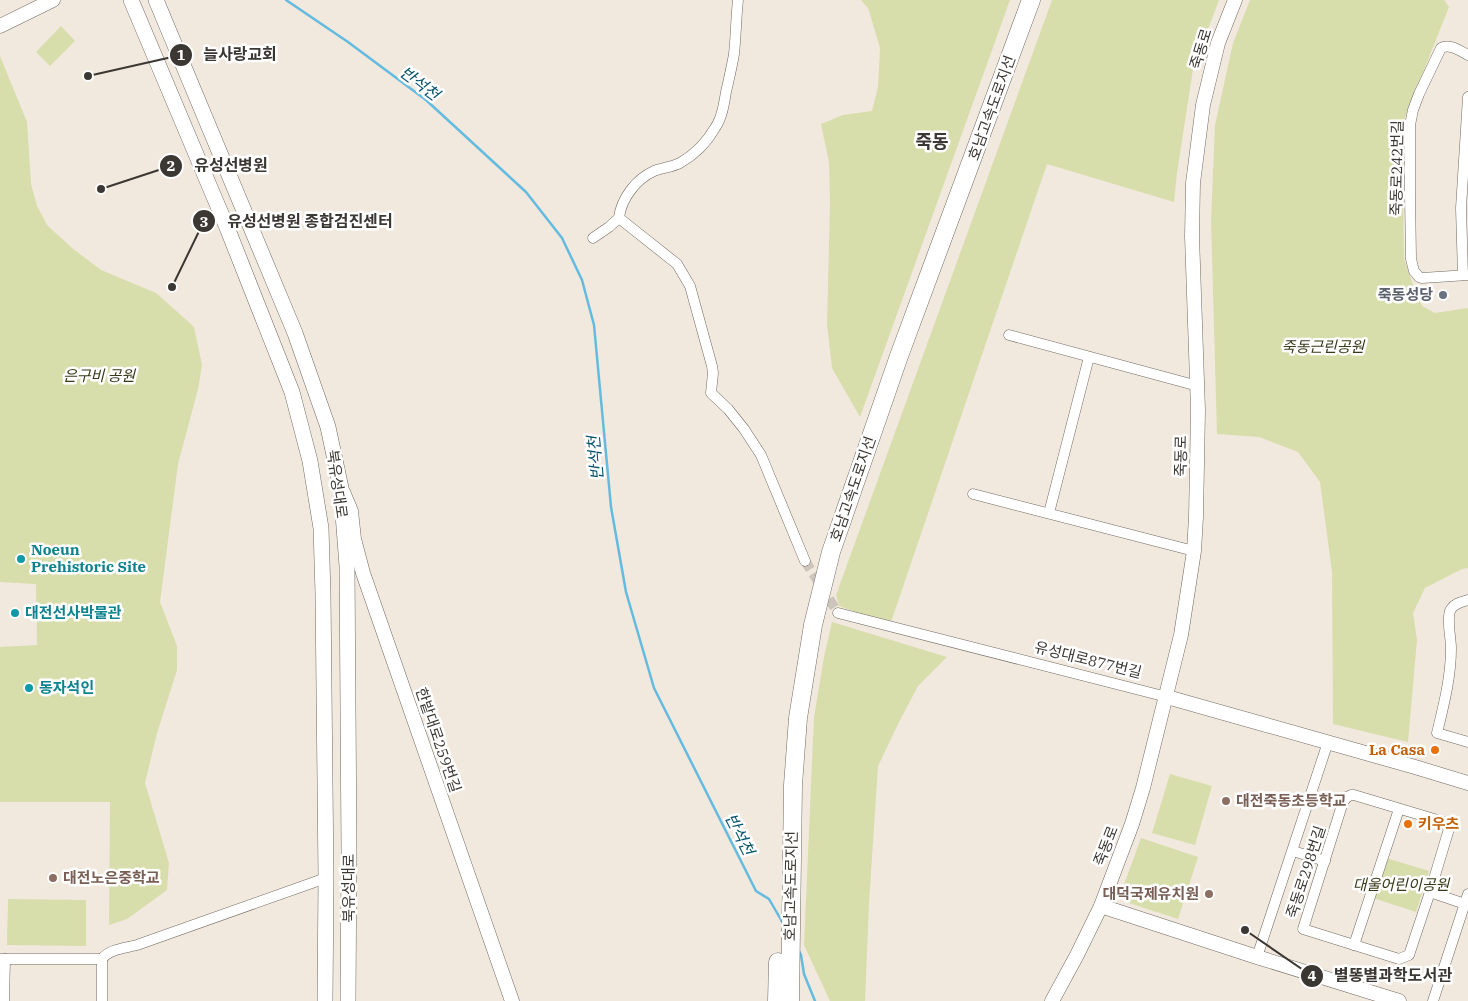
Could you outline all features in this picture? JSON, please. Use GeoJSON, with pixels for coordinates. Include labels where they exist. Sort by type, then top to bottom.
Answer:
{"type":"FeatureCollection","features":[{"type":"Feature","properties":{"kind":"highway","name":"호남고속도로지선"},"geometry":{"type":"LineString","coordinates":[[790,1001],[782,785],[788,717],[804,623],[820,552],[889,354],[1019,0]]}},
{"type":"Feature","properties":{"kind":"highway","name":"호남고속도로지선"},"geometry":{"type":"LineString","coordinates":[[777,1001],[798,718],[813,625],[831,552],[899,356],[1030,0]]}},
{"type":"Feature","properties":{"kind":"main road","name":"북유성대로"},"geometry":{"type":"LineString","coordinates":[[131,0],[228,230],[292,392],[310,461],[321,528],[326,878],[325,1001]]}},
{"type":"Feature","properties":{"kind":"main road","name":"북유성대로"},"geometry":{"type":"LineString","coordinates":[[156,0],[295,333],[328,427],[341,488],[347,566],[348,1001]]}},
{"type":"Feature","properties":{"kind":"street"},"geometry":{"type":"LineString","coordinates":[[0,26],[53,0]]}},
{"type":"Feature","properties":{"kind":"street"},"geometry":{"type":"LineString","coordinates":[[593,238],[619,218],[620,208],[629,192],[638,182],[657,170],[669,168],[693,154],[707,140],[716,127],[724,103],[734,54],[738,0]]}},
{"type":"Feature","properties":{"kind":"street","name":"죽동로"},"geometry":{"type":"LineString","coordinates":[[1052,1001],[1101,906],[1132,824],[1167,697],[1181,634],[1194,551],[1196,518],[1198,386],[1192,236],[1193,183],[1202,105],[1218,43],[1235,0]]}},
{"type":"Feature","properties":{"kind":"street","name":"죽동로242번길"},"geometry":{"type":"LineString","coordinates":[[1468,55],[1449,46],[1441,48],[1413,110],[1410,125],[1411,259],[1414,271],[1422,278],[1466,275],[1461,208],[1468,96]]}},
{"type":"Feature","properties":{"kind":"street"},"geometry":{"type":"LineString","coordinates":[[619,218],[677,264],[687,280],[714,373],[711,393],[728,409],[758,449],[806,561]]}},
{"type":"Feature","properties":{"kind":"street"},"geometry":{"type":"LineString","coordinates":[[1009,335],[1198,386]]}},
{"type":"Feature","properties":{"kind":"street"},"geometry":{"type":"LineString","coordinates":[[1049,513],[1089,357]]}},
{"type":"Feature","properties":{"kind":"street","name":"한밭대로259번길"},"geometry":{"type":"LineString","coordinates":[[341,488],[351,511],[356,550],[512,1001]]}},
{"type":"Feature","properties":{"kind":"street"},"geometry":{"type":"LineString","coordinates":[[973,494],[1194,551]]}},
{"type":"Feature","properties":{"kind":"street"},"geometry":{"type":"LineString","coordinates":[[1468,600],[1458,602],[1451,609],[1448,618],[1451,647],[1450,672],[1437,733],[1468,742]]}},
{"type":"Feature","properties":{"kind":"street","name":"유성대로877번길"},"geometry":{"type":"LineString","coordinates":[[838,613],[1167,697],[1468,783]]}},
{"type":"Feature","properties":{"kind":"street"},"geometry":{"type":"LineString","coordinates":[[1257,957],[1328,742]]}},
{"type":"Feature","properties":{"kind":"street","name":"죽동로298번길"},"geometry":{"type":"LineString","coordinates":[[1354,795],[1444,822],[1449,829],[1408,955],[1399,959],[1303,929],[1325,861],[1344,802],[1347,797],[1354,795]]}},
{"type":"Feature","properties":{"kind":"street"},"geometry":{"type":"LineString","coordinates":[[1354,945],[1399,808]]}},
{"type":"Feature","properties":{"kind":"street"},"geometry":{"type":"LineString","coordinates":[[1293,851],[1325,861]]}},
{"type":"Feature","properties":{"kind":"street","name":"북유성대로"},"geometry":{"type":"LineString","coordinates":[[102,959],[109,952],[137,945],[326,878]]}},
{"type":"Feature","properties":{"kind":"street"},"geometry":{"type":"LineString","coordinates":[[1430,892],[1467,901],[1433,1001]]}},
{"type":"Feature","properties":{"kind":"street"},"geometry":{"type":"LineString","coordinates":[[1101,906],[1399,1001]]}},
{"type":"Feature","properties":{"kind":"street"},"geometry":{"type":"LineString","coordinates":[[4,1001],[2,959],[102,959],[102,1001]]}},
{"type":"Feature","properties":{"kind":"green space"},"geometry":{"type":"Polygon","coordinates":[[[861,0],[1010,0],[860,417],[832,368],[827,325],[830,203],[829,162],[821,124],[843,115],[872,111],[878,87],[880,48],[868,8],[861,0]]]}},
{"type":"Feature","properties":{"kind":"green space"},"geometry":{"type":"Polygon","coordinates":[[[1052,0],[1219,0],[1193,69],[1174,202],[1047,164],[891,622],[861,614],[839,606],[836,595],[1052,0]]]}},
{"type":"Feature","properties":{"kind":"green space","name":"죽동근린공원"},"geometry":{"type":"Polygon","coordinates":[[[1250,0],[1444,0],[1449,7],[1402,125],[1404,259],[1422,306],[1435,313],[1468,308],[1468,568],[1462,569],[1425,588],[1413,613],[1417,640],[1408,742],[1333,724],[1332,572],[1320,482],[1298,452],[1259,437],[1217,434],[1211,220],[1215,125],[1233,43],[1250,0]]]}},
{"type":"Feature","properties":{"kind":"green space"},"geometry":{"type":"Polygon","coordinates":[[[61,26],[75,41],[50,66],[36,52],[61,26]]]}},
{"type":"Feature","properties":{"kind":"green space","name":"은구비 공원"},"geometry":{"type":"Polygon","coordinates":[[[0,56],[27,122],[31,184],[37,206],[47,225],[72,248],[101,270],[156,293],[194,327],[202,365],[198,389],[178,464],[160,602],[177,646],[177,670],[157,733],[145,783],[169,863],[167,890],[127,919],[109,925],[110,802],[0,802],[0,647],[37,645],[36,584],[0,582],[0,56]]]}},
{"type":"Feature","properties":{"kind":"green space"},"geometry":{"type":"Polygon","coordinates":[[[832,622],[947,657],[918,686],[878,766],[865,1001],[830,1001],[804,945],[814,717],[832,622]]]}},
{"type":"Feature","properties":{"kind":"green space"},"geometry":{"type":"Polygon","coordinates":[[[1170,774],[1212,786],[1195,845],[1152,833],[1170,774]]]}},
{"type":"Feature","properties":{"kind":"green space"},"geometry":{"type":"Polygon","coordinates":[[[1141,838],[1198,857],[1178,919],[1129,903],[1122,890],[1141,838]]]}},
{"type":"Feature","properties":{"kind":"green space","name":"대울어린이공원"},"geometry":{"type":"Polygon","coordinates":[[[1386,858],[1429,871],[1416,912],[1373,898],[1386,858]]]}},
{"type":"Feature","properties":{"kind":"green space"},"geometry":{"type":"Polygon","coordinates":[[[8,899],[86,900],[86,946],[7,945],[8,899]]]}},
{"type":"Feature","properties":{"kind":"waterway","name":"반석천"},"geometry":{"type":"LineString","coordinates":[[286,0],[348,42],[426,100],[526,192],[562,238],[582,280],[594,325],[611,507],[626,592],[654,688],[756,891],[769,899],[784,925]]}},
{"type":"Feature","properties":{"kind":"waterway","name":"반석천"},"geometry":{"type":"LineString","coordinates":[[799,951],[804,974],[815,1001]]}},
{"type":"Feature","properties":{"kind":"tunnel"},"geometry":{"type":"LineString","coordinates":[[805,561],[838,613]]}},
{"type":"Feature","properties":{"kind":"place","name":"늘사랑교회"},"geometry":{"type":"Point","coordinates":[88,76]}},
{"type":"Feature","properties":{"kind":"place","name":"유성선병원"},"geometry":{"type":"Point","coordinates":[101,189]}},
{"type":"Feature","properties":{"kind":"place","name":"유성선병원 종합검진센터"},"geometry":{"type":"Point","coordinates":[172,287]}},
{"type":"Feature","properties":{"kind":"place","name":"죽동성당"},"geometry":{"type":"Point","coordinates":[1443,295]}},
{"type":"Feature","properties":{"kind":"place","name":"Noeun Prehistoric Site"},"geometry":{"type":"Point","coordinates":[21,559]}},
{"type":"Feature","properties":{"kind":"place","name":"대전선사박물관"},"geometry":{"type":"Point","coordinates":[15,613]}},
{"type":"Feature","properties":{"kind":"place","name":"동자석인"},"geometry":{"type":"Point","coordinates":[29,688]}},
{"type":"Feature","properties":{"kind":"place","name":"La Casa"},"geometry":{"type":"Point","coordinates":[1435,750]}},
{"type":"Feature","properties":{"kind":"place","name":"대전죽동초등학교"},"geometry":{"type":"Point","coordinates":[1226,801]}},
{"type":"Feature","properties":{"kind":"place","name":"키우츠"},"geometry":{"type":"Point","coordinates":[1408,824]}},
{"type":"Feature","properties":{"kind":"place","name":"대전노은중학교"},"geometry":{"type":"Point","coordinates":[53,878]}},
{"type":"Feature","properties":{"kind":"place","name":"대덕국제유치원"},"geometry":{"type":"Point","coordinates":[1209,894]}},
{"type":"Feature","properties":{"kind":"place","name":"별똥별과학도서관"},"geometry":{"type":"Point","coordinates":[1245,930]}},
{"type":"Feature","properties":{"kind":"district","name":"죽동"},"geometry":{"type":"Point","coordinates":[932,142]}}]}
